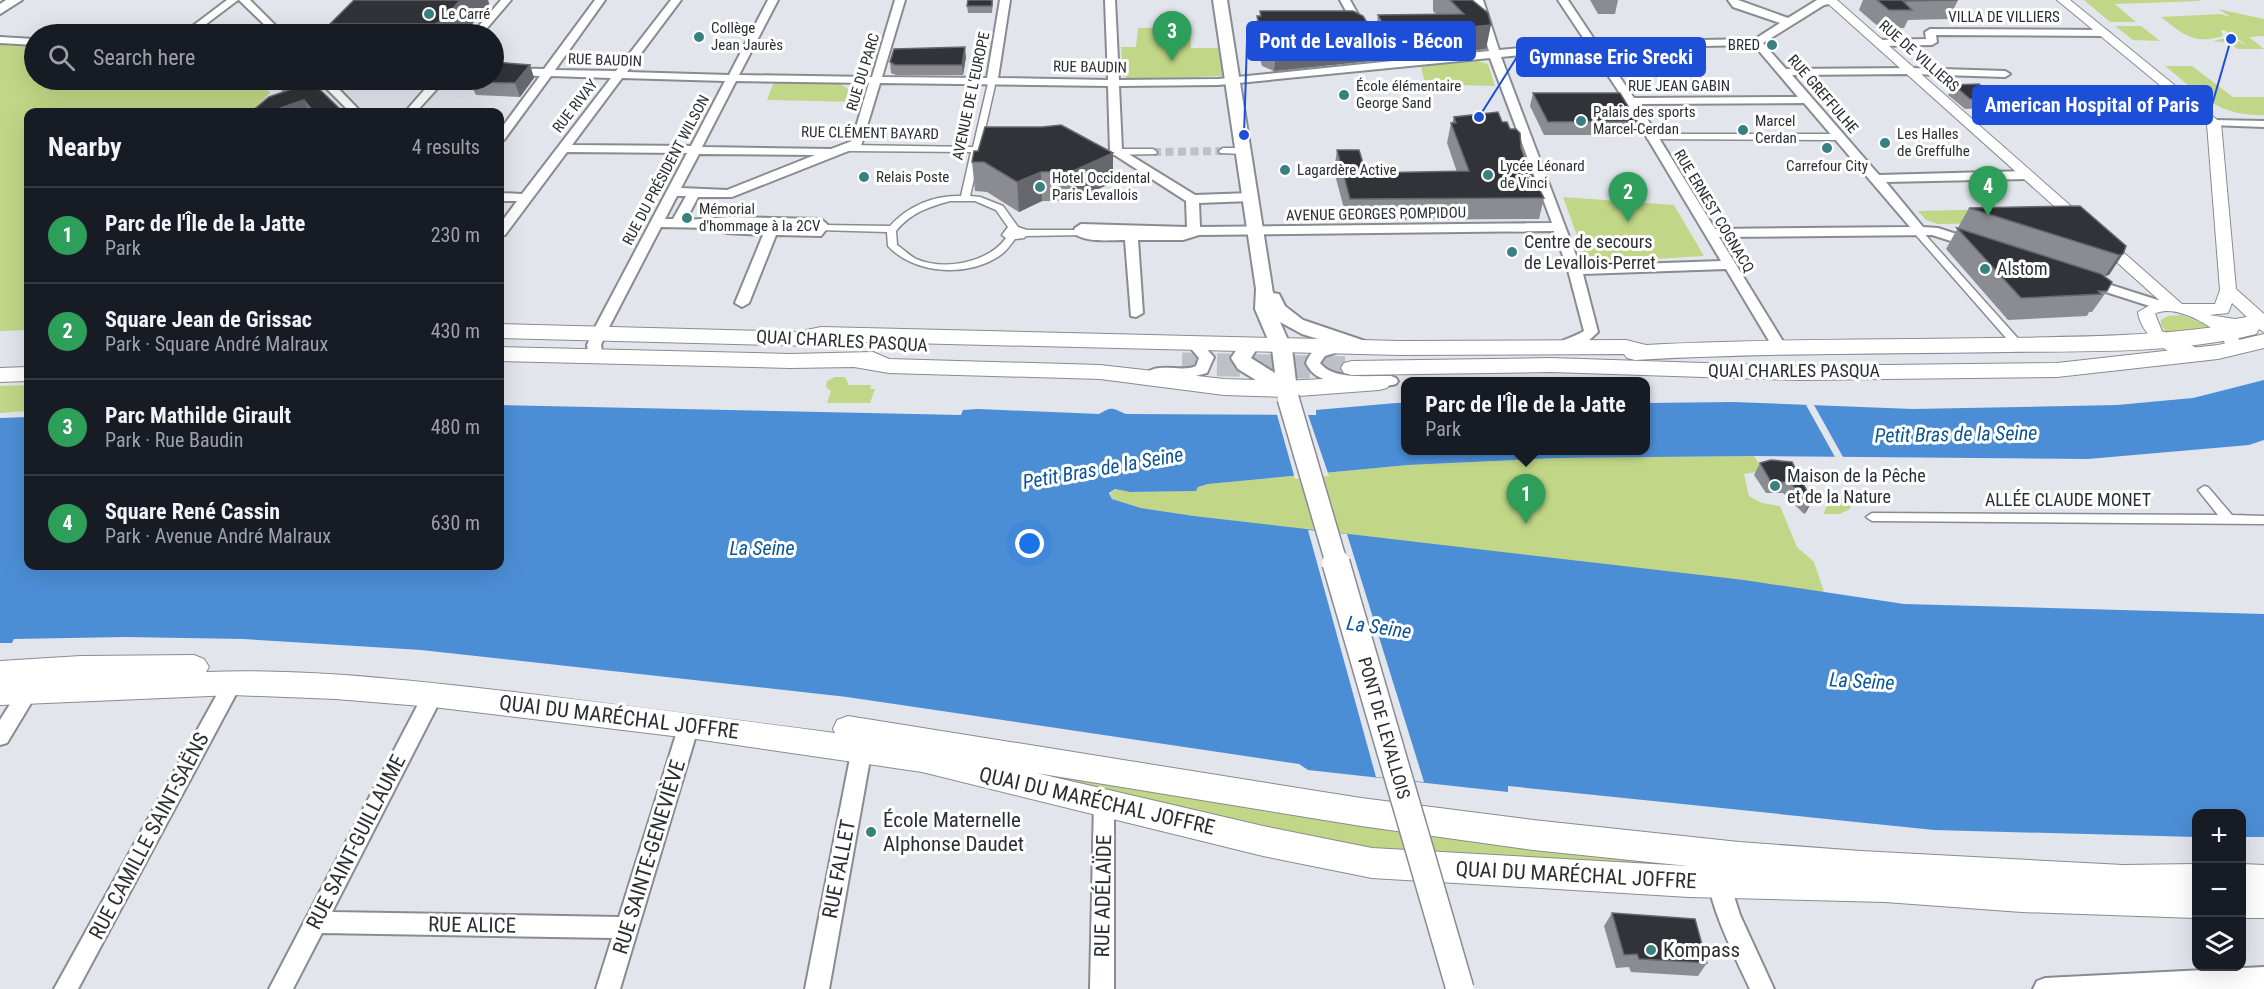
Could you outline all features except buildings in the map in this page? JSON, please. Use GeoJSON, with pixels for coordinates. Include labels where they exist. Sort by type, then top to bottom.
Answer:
{"type":"FeatureCollection","features":[{"type":"Feature","properties":{"kind":"main road"},"geometry":{"type":"LineString","coordinates":[[0,10],[15,0]]}},
{"type":"Feature","properties":{"kind":"main road"},"geometry":{"type":"LineString","coordinates":[[1220,0],[1265,289],[1271,296],[1276,311],[1284,318],[1353,354]]}},
{"type":"Feature","properties":{"kind":"main road"},"geometry":{"type":"LineString","coordinates":[[1265,289],[1262,295],[1266,315],[1281,344]]}},
{"type":"Feature","properties":{"kind":"main road"},"geometry":{"type":"LineString","coordinates":[[2214,338],[2262,324]]}},
{"type":"Feature","properties":{"kind":"main road","name":"QUAI CHARLES PASQUA"},"geometry":{"type":"LineString","coordinates":[[504,331],[803,337],[963,348],[1187,354]]}},
{"type":"Feature","properties":{"kind":"main road","name":"QUAI CHARLES PASQUA"},"geometry":{"type":"LineString","coordinates":[[1353,354],[1645,352],[2018,345],[2214,338]]}},
{"type":"Feature","properties":{"kind":"main road","name":"QUAI CHARLES PASQUA"},"geometry":{"type":"LineString","coordinates":[[1353,354],[1551,365],[1799,373],[2057,370],[2214,338]]}},
{"type":"Feature","properties":{"kind":"main road"},"geometry":{"type":"LineString","coordinates":[[1187,354],[1250,344],[1281,344],[1353,354],[1558,347],[1626,347],[1645,352]]}},
{"type":"Feature","properties":{"kind":"main road"},"geometry":{"type":"LineString","coordinates":[[1250,344],[1242,354],[1245,364],[1287,393]]}},
{"type":"Feature","properties":{"kind":"main road","name":"PONT DE LEVALLOIS"},"geometry":{"type":"LineString","coordinates":[[1281,344],[1287,361],[1284,372],[1287,393],[1460,989]]}},
{"type":"Feature","properties":{"kind":"main road","name":"QUAI CHARLES PASQUA"},"geometry":{"type":"LineString","coordinates":[[504,354],[790,361],[1187,354]]}},
{"type":"Feature","properties":{"kind":"main road"},"geometry":{"type":"LineString","coordinates":[[0,360],[24,359]]}},
{"type":"Feature","properties":{"kind":"main road"},"geometry":{"type":"LineString","coordinates":[[856,360],[889,366],[1100,372],[1287,393],[1401,381]]}},
{"type":"Feature","properties":{"kind":"main road"},"geometry":{"type":"LineString","coordinates":[[0,368],[24,367]]}},
{"type":"Feature","properties":{"kind":"main road"},"geometry":{"type":"LineString","coordinates":[[1650,377],[1667,377],[1683,370]]}},
{"type":"Feature","properties":{"kind":"main road"},"geometry":{"type":"LineString","coordinates":[[0,375],[24,374]]}},
{"type":"Feature","properties":{"kind":"main road","name":"QUAI DU MARÉCHAL JOFFRE"},"geometry":{"type":"LineString","coordinates":[[18,680],[243,667],[441,680],[708,711],[927,740],[993,753],[1361,812],[1533,835],[1714,868],[1885,886],[2022,896],[2192,902]]}},
{"type":"Feature","properties":{"kind":"main road","name":"QUAI DU MARÉCHAL JOFFRE"},"geometry":{"type":"LineString","coordinates":[[18,680],[233,682],[433,695],[862,748],[922,759],[1263,841],[1372,862],[2009,875],[2123,880],[2192,879]]}},
{"type":"Feature","properties":{"kind":"main road"},"geometry":{"type":"LineString","coordinates":[[2246,879],[2264,880]]}},
{"type":"Feature","properties":{"kind":"main road"},"geometry":{"type":"LineString","coordinates":[[2246,902],[2264,902]]}},
{"type":"Feature","properties":{"kind":"street"},"geometry":{"type":"LineString","coordinates":[[201,24],[233,0]]}},
{"type":"Feature","properties":{"kind":"street"},"geometry":{"type":"LineString","coordinates":[[244,0],[269,24]]}},
{"type":"Feature","properties":{"kind":"street"},"geometry":{"type":"LineString","coordinates":[[486,24],[506,0]]}},
{"type":"Feature","properties":{"kind":"street"},"geometry":{"type":"LineString","coordinates":[[504,132],[600,0]]}},
{"type":"Feature","properties":{"kind":"street","name":"RUE RIVAY"},"geometry":{"type":"LineString","coordinates":[[504,227],[676,0]]}},
{"type":"Feature","properties":{"kind":"street","name":"RUE DU PRÉSIDENT WILSON"},"geometry":{"type":"LineString","coordinates":[[596,357],[594,345],[599,333],[773,0]]}},
{"type":"Feature","properties":{"kind":"street","name":"RUE DU PARC"},"geometry":{"type":"LineString","coordinates":[[843,150],[856,143],[878,79],[900,0]]}},
{"type":"Feature","properties":{"kind":"street","name":"AVENUE DE L'EUROPE"},"geometry":{"type":"LineString","coordinates":[[965,199],[992,81],[1005,0]]}},
{"type":"Feature","properties":{"kind":"street"},"geometry":{"type":"LineString","coordinates":[[1110,0],[1116,152]]}},
{"type":"Feature","properties":{"kind":"street"},"geometry":{"type":"LineString","coordinates":[[1345,0],[1367,40]]}},
{"type":"Feature","properties":{"kind":"street"},"geometry":{"type":"LineString","coordinates":[[1478,0],[1502,78],[1519,101],[1558,227],[1575,270],[1591,332],[1581,340],[1558,347]]}},
{"type":"Feature","properties":{"kind":"street","name":"RUE ERNEST COGNACQ"},"geometry":{"type":"LineString","coordinates":[[1563,0],[1630,100],[1727,265],[1780,348]]}},
{"type":"Feature","properties":{"kind":"street"},"geometry":{"type":"LineString","coordinates":[[1733,0],[1737,5],[1788,22]]}},
{"type":"Feature","properties":{"kind":"street"},"geometry":{"type":"LineString","coordinates":[[2063,0],[2214,123],[2264,124]]}},
{"type":"Feature","properties":{"kind":"street"},"geometry":{"type":"LineString","coordinates":[[1757,42],[1821,2],[1830,1]]}},
{"type":"Feature","properties":{"kind":"street","name":"RUE DE VILLIERS"},"geometry":{"type":"LineString","coordinates":[[1830,1],[2148,283],[2160,307]]}},
{"type":"Feature","properties":{"kind":"street","name":"VILLA DE VILLIERS"},"geometry":{"type":"LineString","coordinates":[[1880,43],[1932,42],[1930,32],[2104,33]]}},
{"type":"Feature","properties":{"kind":"street"},"geometry":{"type":"LineString","coordinates":[[0,40],[24,41]]}},
{"type":"Feature","properties":{"kind":"street","name":"RUE BAUDIN"},"geometry":{"type":"LineString","coordinates":[[504,71],[733,78],[1113,83],[1232,81],[1380,63],[1593,45],[1757,42]]}},
{"type":"Feature","properties":{"kind":"street","name":"RUE GREFFULHE"},"geometry":{"type":"LineString","coordinates":[[1757,42],[1916,225],[1918,232]]}},
{"type":"Feature","properties":{"kind":"street"},"geometry":{"type":"LineString","coordinates":[[1784,72],[1911,71],[2005,74]]}},
{"type":"Feature","properties":{"kind":"street"},"geometry":{"type":"LineString","coordinates":[[334,90],[352,108]]}},
{"type":"Feature","properties":{"kind":"street"},"geometry":{"type":"LineString","coordinates":[[414,108],[430,90]]}},
{"type":"Feature","properties":{"kind":"street","name":"RUE JEAN GABIN"},"geometry":{"type":"LineString","coordinates":[[1605,101],[1807,100]]}},
{"type":"Feature","properties":{"kind":"street"},"geometry":{"type":"LineString","coordinates":[[2160,307],[2126,293],[2074,280],[2106,294],[2160,307],[2191,311],[2222,309],[2228,290],[2214,123]]}},
{"type":"Feature","properties":{"kind":"street"},"geometry":{"type":"LineString","coordinates":[[1650,137],[1839,137]]}},
{"type":"Feature","properties":{"kind":"street","name":"RUE CLÉMENT BAYARD"},"geometry":{"type":"LineString","coordinates":[[695,149],[767,147],[843,150]]}},
{"type":"Feature","properties":{"kind":"street","name":"RUE CLÉMENT BAYARD"},"geometry":{"type":"LineString","coordinates":[[562,148],[1010,151]]}},
{"type":"Feature","properties":{"kind":"street"},"geometry":{"type":"LineString","coordinates":[[674,192],[728,194],[843,150]]}},
{"type":"Feature","properties":{"kind":"street"},"geometry":{"type":"LineString","coordinates":[[1223,151],[1243,151]]}},
{"type":"Feature","properties":{"kind":"street"},"geometry":{"type":"LineString","coordinates":[[1096,152],[1153,152]]}},
{"type":"Feature","properties":{"kind":"street"},"geometry":{"type":"LineString","coordinates":[[1116,152],[1192,199],[1251,197]]}},
{"type":"Feature","properties":{"kind":"street"},"geometry":{"type":"LineString","coordinates":[[1876,179],[2027,175]]}},
{"type":"Feature","properties":{"kind":"street"},"geometry":{"type":"LineString","coordinates":[[676,224],[694,192]]}},
{"type":"Feature","properties":{"kind":"street"},"geometry":{"type":"LineString","coordinates":[[714,224],[728,194]]}},
{"type":"Feature","properties":{"kind":"street"},"geometry":{"type":"LineString","coordinates":[[504,197],[525,198]]}},
{"type":"Feature","properties":{"kind":"street"},"geometry":{"type":"LineString","coordinates":[[965,199],[986,202],[1000,209],[1010,218],[1017,233],[1003,248],[987,258],[968,264],[945,266],[923,264],[906,257],[894,247],[892,229],[899,218],[921,205],[939,200],[965,199]]}},
{"type":"Feature","properties":{"kind":"street"},"geometry":{"type":"LineString","coordinates":[[1192,199],[1194,232]]}},
{"type":"Feature","properties":{"kind":"street"},"geometry":{"type":"LineString","coordinates":[[657,223],[714,224],[727,229],[774,226],[816,233],[822,228],[892,229]]}},
{"type":"Feature","properties":{"kind":"street"},"geometry":{"type":"LineString","coordinates":[[742,303],[774,226]]}},
{"type":"Feature","properties":{"kind":"street","name":"AVENUE GEORGES POMPIDOU"},"geometry":{"type":"LineString","coordinates":[[1017,233],[1080,233],[1081,228],[1183,236],[1194,232],[1558,227]]}},
{"type":"Feature","properties":{"kind":"street"},"geometry":{"type":"LineString","coordinates":[[1131,232],[1136,313]]}},
{"type":"Feature","properties":{"kind":"street"},"geometry":{"type":"LineString","coordinates":[[1918,232],[2018,345]]}},
{"type":"Feature","properties":{"kind":"street"},"geometry":{"type":"LineString","coordinates":[[1709,233],[1918,232],[1986,252]]}},
{"type":"Feature","properties":{"kind":"street"},"geometry":{"type":"LineString","coordinates":[[1575,270],[1727,265]]}},
{"type":"Feature","properties":{"kind":"street"},"geometry":{"type":"LineString","coordinates":[[2126,293],[2135,292],[2148,283]]}},
{"type":"Feature","properties":{"kind":"street"},"geometry":{"type":"LineString","coordinates":[[2228,290],[2262,324]]}},
{"type":"Feature","properties":{"kind":"street"},"geometry":{"type":"LineString","coordinates":[[2160,307],[2149,328],[2163,340]]}},
{"type":"Feature","properties":{"kind":"street"},"geometry":{"type":"LineString","coordinates":[[2191,311],[2214,338],[2235,324],[2262,324]]}},
{"type":"Feature","properties":{"kind":"street"},"geometry":{"type":"LineString","coordinates":[[1353,354],[1322,351],[1314,358],[1314,366],[1319,373],[1333,378],[1391,381]]}},
{"type":"Feature","properties":{"kind":"street"},"geometry":{"type":"LineString","coordinates":[[1148,377],[1157,373],[1191,373],[1202,369],[1207,364],[1207,357],[1187,354]]}},
{"type":"Feature","properties":{"kind":"street"},"geometry":{"type":"LineString","coordinates":[[2204,490],[2228,519]]}},
{"type":"Feature","properties":{"kind":"street","name":"ALLÉE CLAUDE MONET"},"geometry":{"type":"LineString","coordinates":[[1872,517],[2264,520]]}},
{"type":"Feature","properties":{"kind":"street"},"geometry":{"type":"LineString","coordinates":[[0,737],[18,680]]}},
{"type":"Feature","properties":{"kind":"street","name":"RUE CAMILLE SAINT-SAËNS"},"geometry":{"type":"LineString","coordinates":[[66,989],[233,682]]}},
{"type":"Feature","properties":{"kind":"street","name":"RUE SAINT-GUILLAUME"},"geometry":{"type":"LineString","coordinates":[[281,989],[433,695]]}},
{"type":"Feature","properties":{"kind":"street","name":"RUE SAINTE-GENEVIÈVE"},"geometry":{"type":"LineString","coordinates":[[608,989],[689,725]]}},
{"type":"Feature","properties":{"kind":"street","name":"RUE FALLET"},"geometry":{"type":"LineString","coordinates":[[817,989],[862,748]]}},
{"type":"Feature","properties":{"kind":"street","name":"RUE ADÉLAÏDE"},"geometry":{"type":"LineString","coordinates":[[1102,989],[1104,802]]}},
{"type":"Feature","properties":{"kind":"street"},"geometry":{"type":"LineString","coordinates":[[1714,868],[1730,916],[1762,989]]}},
{"type":"Feature","properties":{"kind":"street","name":"RUE ALICE"},"geometry":{"type":"LineString","coordinates":[[315,922],[628,928]]}},
{"type":"Feature","properties":{"kind":"street"},"geometry":{"type":"LineString","coordinates":[[2045,989],[2264,978]]}},
{"type":"Feature","properties":{"kind":"green space"},"geometry":{"type":"Polygon","coordinates":[[[2084,0],[2200,1],[2115,4],[2136,22],[2110,22],[2084,0]]]}},
{"type":"Feature","properties":{"kind":"green space"},"geometry":{"type":"Polygon","coordinates":[[[2218,9],[2264,19],[2264,36],[2249,37],[2264,49],[2238,49],[2229,43],[2213,41],[2227,38],[2230,35],[2245,44],[2224,30],[2221,30],[2223,36],[2213,39],[2190,37],[2161,17],[2220,14],[2231,17],[2218,9]]]}},
{"type":"Feature","properties":{"kind":"green space"},"geometry":{"type":"Polygon","coordinates":[[[2115,26],[2141,26],[2160,41],[2133,40],[2115,26]]]}},
{"type":"Feature","properties":{"kind":"green space"},"geometry":{"type":"Polygon","coordinates":[[[1190,27],[1191,48],[1219,48],[1224,76],[1129,79],[1123,76],[1121,47],[1136,47],[1138,28],[1190,27]]]}},
{"type":"Feature","properties":{"kind":"green space"},"geometry":{"type":"Polygon","coordinates":[[[0,44],[24,46],[24,90],[267,90],[270,93],[256,107],[272,108],[24,108],[24,330],[0,331],[0,44]]]}},
{"type":"Feature","properties":{"kind":"green space"},"geometry":{"type":"Polygon","coordinates":[[[1477,61],[1488,64],[1495,86],[1425,84],[1421,66],[1477,61]]]}},
{"type":"Feature","properties":{"kind":"green space"},"geometry":{"type":"Polygon","coordinates":[[[2165,66],[2192,66],[2233,97],[2264,97],[2264,115],[2248,115],[2221,107],[2199,94],[2165,66]]]}},
{"type":"Feature","properties":{"kind":"green space"},"geometry":{"type":"Polygon","coordinates":[[[774,82],[838,83],[861,96],[859,102],[767,100],[774,82]]]}},
{"type":"Feature","properties":{"kind":"green space"},"geometry":{"type":"Polygon","coordinates":[[[1563,197],[1674,205],[1704,256],[1587,263],[1563,197]]]}},
{"type":"Feature","properties":{"kind":"green space"},"geometry":{"type":"Polygon","coordinates":[[[2046,208],[2061,222],[1938,224],[1926,220],[1918,211],[2046,208]]]}},
{"type":"Feature","properties":{"kind":"green space"},"geometry":{"type":"Polygon","coordinates":[[[2182,315],[2215,328],[2167,333],[2161,325],[2161,320],[2168,316],[2182,315]]]}},
{"type":"Feature","properties":{"kind":"green space"},"geometry":{"type":"Polygon","coordinates":[[[835,377],[845,377],[849,385],[871,385],[870,389],[875,389],[870,403],[827,403],[831,391],[826,387],[827,381],[835,377]]]}},
{"type":"Feature","properties":{"kind":"green space"},"geometry":{"type":"Polygon","coordinates":[[[24,385],[24,411],[0,413],[0,386],[24,385]]]}},
{"type":"Feature","properties":{"kind":"green space"},"geometry":{"type":"Polygon","coordinates":[[[1754,456],[1764,471],[1744,474],[1749,496],[1762,503],[1780,506],[1797,547],[1814,562],[1824,592],[1194,516],[1141,508],[1112,499],[1110,494],[1115,489],[1130,492],[1196,491],[1198,487],[1208,484],[1408,465],[1557,458],[1754,456]]]}},
{"type":"Feature","properties":{"kind":"green space"},"geometry":{"type":"Polygon","coordinates":[[[1832,494],[1848,498],[1851,503],[1850,509],[1840,514],[1824,514],[1829,496],[1832,494]]]}},
{"type":"Feature","properties":{"kind":"green space"},"geometry":{"type":"Polygon","coordinates":[[[961,757],[1674,859],[1677,873],[1372,854],[961,757]]]}},
{"type":"Feature","properties":{"kind":"water"},"geometry":{"type":"Polygon","coordinates":[[[2264,380],[2264,440],[2249,445],[2088,459],[1754,456],[1557,458],[1408,465],[1208,484],[1198,487],[1196,491],[1130,492],[1115,489],[1109,493],[1112,499],[1141,508],[1194,516],[1744,580],[1904,604],[2264,614],[2264,837],[2246,837],[2246,809],[2192,809],[2192,837],[1934,830],[1508,786],[1508,792],[1308,770],[1299,764],[847,697],[421,650],[243,639],[125,637],[14,639],[12,643],[0,643],[0,418],[24,417],[24,570],[504,570],[504,405],[961,415],[963,410],[978,409],[1099,414],[1115,409],[1126,414],[1316,415],[1316,410],[1401,403],[1401,455],[1650,455],[1650,403],[1734,402],[1913,409],[2117,405],[2193,398],[2264,380]]]}},
{"type":"Feature","properties":{"kind":"pier"},"geometry":{"type":"Polygon","coordinates":[[[1806,405],[1814,405],[1843,457],[1835,457],[1806,405]]]}},
{"type":"Feature","properties":{"kind":"pier"},"geometry":{"type":"Polygon","coordinates":[[[1276,411],[1307,412],[1329,476],[1295,479],[1276,411]]]}},
{"type":"Feature","properties":{"kind":"pier"},"geometry":{"type":"Polygon","coordinates":[[[1308,530],[1347,534],[1424,782],[1376,777],[1308,530]]]}},
{"type":"Feature","properties":{"kind":"tunnel"},"geometry":{"type":"LineString","coordinates":[[1153,152],[1223,151]]}},
{"type":"Feature","properties":{"kind":"tunnel"},"geometry":{"type":"LineString","coordinates":[[1182,364],[1352,368]]}},
{"type":"Feature","properties":{"kind":"place","name":"Le Carré"},"geometry":{"type":"Point","coordinates":[429,14]}},
{"type":"Feature","properties":{"kind":"place","name":"Collège Jean Jaurès"},"geometry":{"type":"Point","coordinates":[699,37]}},
{"type":"Feature","properties":{"kind":"place","name":"American Hospital of Paris"},"geometry":{"type":"Point","coordinates":[2231,39]}},
{"type":"Feature","properties":{"kind":"place","name":"BRED"},"geometry":{"type":"Point","coordinates":[1772,45]}},
{"type":"Feature","properties":{"kind":"place","name":"Parc Mathilde Girault"},"geometry":{"type":"Point","coordinates":[1172,61]}},
{"type":"Feature","properties":{"kind":"place","name":"École élémentaire George Sand"},"geometry":{"type":"Point","coordinates":[1344,95]}},
{"type":"Feature","properties":{"kind":"place","name":"Gymnase Eric Srecki"},"geometry":{"type":"Point","coordinates":[1479,117]}},
{"type":"Feature","properties":{"kind":"place","name":"Palais des sports Marcel-Cerdan"},"geometry":{"type":"Point","coordinates":[1581,121]}},
{"type":"Feature","properties":{"kind":"place","name":"Marcel Cerdan"},"geometry":{"type":"Point","coordinates":[1743,130]}},
{"type":"Feature","properties":{"kind":"place","name":"Pont de Levallois - Bécon"},"geometry":{"type":"Point","coordinates":[1244,135]}},
{"type":"Feature","properties":{"kind":"place","name":"Les Halles de Greffulhe"},"geometry":{"type":"Point","coordinates":[1885,143]}},
{"type":"Feature","properties":{"kind":"place","name":"Carrefour City"},"geometry":{"type":"Point","coordinates":[1827,148]}},
{"type":"Feature","properties":{"kind":"place","name":"Lagardère Active"},"geometry":{"type":"Point","coordinates":[1285,170]}},
{"type":"Feature","properties":{"kind":"place","name":"Lycée Léonard de Vinci"},"geometry":{"type":"Point","coordinates":[1488,175]}},
{"type":"Feature","properties":{"kind":"place","name":"Relais Poste"},"geometry":{"type":"Point","coordinates":[864,177]}},
{"type":"Feature","properties":{"kind":"place","name":"Hotel Occidental Paris Levallois"},"geometry":{"type":"Point","coordinates":[1040,187]}},
{"type":"Feature","properties":{"kind":"place","name":"Square René Cassin"},"geometry":{"type":"Point","coordinates":[1988,216]}},
{"type":"Feature","properties":{"kind":"place","name":"Mémorial d'hommage à la 2CV"},"geometry":{"type":"Point","coordinates":[687,218]}},
{"type":"Feature","properties":{"kind":"place","name":"Square Jean de Grissac"},"geometry":{"type":"Point","coordinates":[1628,222]}},
{"type":"Feature","properties":{"kind":"place","name":"Centre de secours de Levallois-Perret"},"geometry":{"type":"Point","coordinates":[1512,252]}},
{"type":"Feature","properties":{"kind":"place","name":"Alstom"},"geometry":{"type":"Point","coordinates":[1985,269]}},
{"type":"Feature","properties":{"kind":"place","name":"Maison de la Pêche et de la Nature"},"geometry":{"type":"Point","coordinates":[1775,486]}},
{"type":"Feature","properties":{"kind":"place","name":"Parc de l'Île de la Jatte"},"geometry":{"type":"Point","coordinates":[1526,524]}},
{"type":"Feature","properties":{"kind":"place","name":"École Maternelle Alphonse Daudet"},"geometry":{"type":"Point","coordinates":[871,832]}},
{"type":"Feature","properties":{"kind":"place","name":"Kompass"},"geometry":{"type":"Point","coordinates":[1651,950]}},
{"type":"Feature","properties":{"kind":"water label","name":"Petit Bras de la Seine"},"geometry":{"type":"Point","coordinates":[1956,434]}},
{"type":"Feature","properties":{"kind":"water label","name":"Petit Bras de la Seine"},"geometry":{"type":"Point","coordinates":[1103,468]}},
{"type":"Feature","properties":{"kind":"water label","name":"La Seine"},"geometry":{"type":"Point","coordinates":[762,548]}},
{"type":"Feature","properties":{"kind":"water label","name":"La Seine"},"geometry":{"type":"Point","coordinates":[1379,627]}},
{"type":"Feature","properties":{"kind":"water label","name":"La Seine"},"geometry":{"type":"Point","coordinates":[1862,681]}}]}
